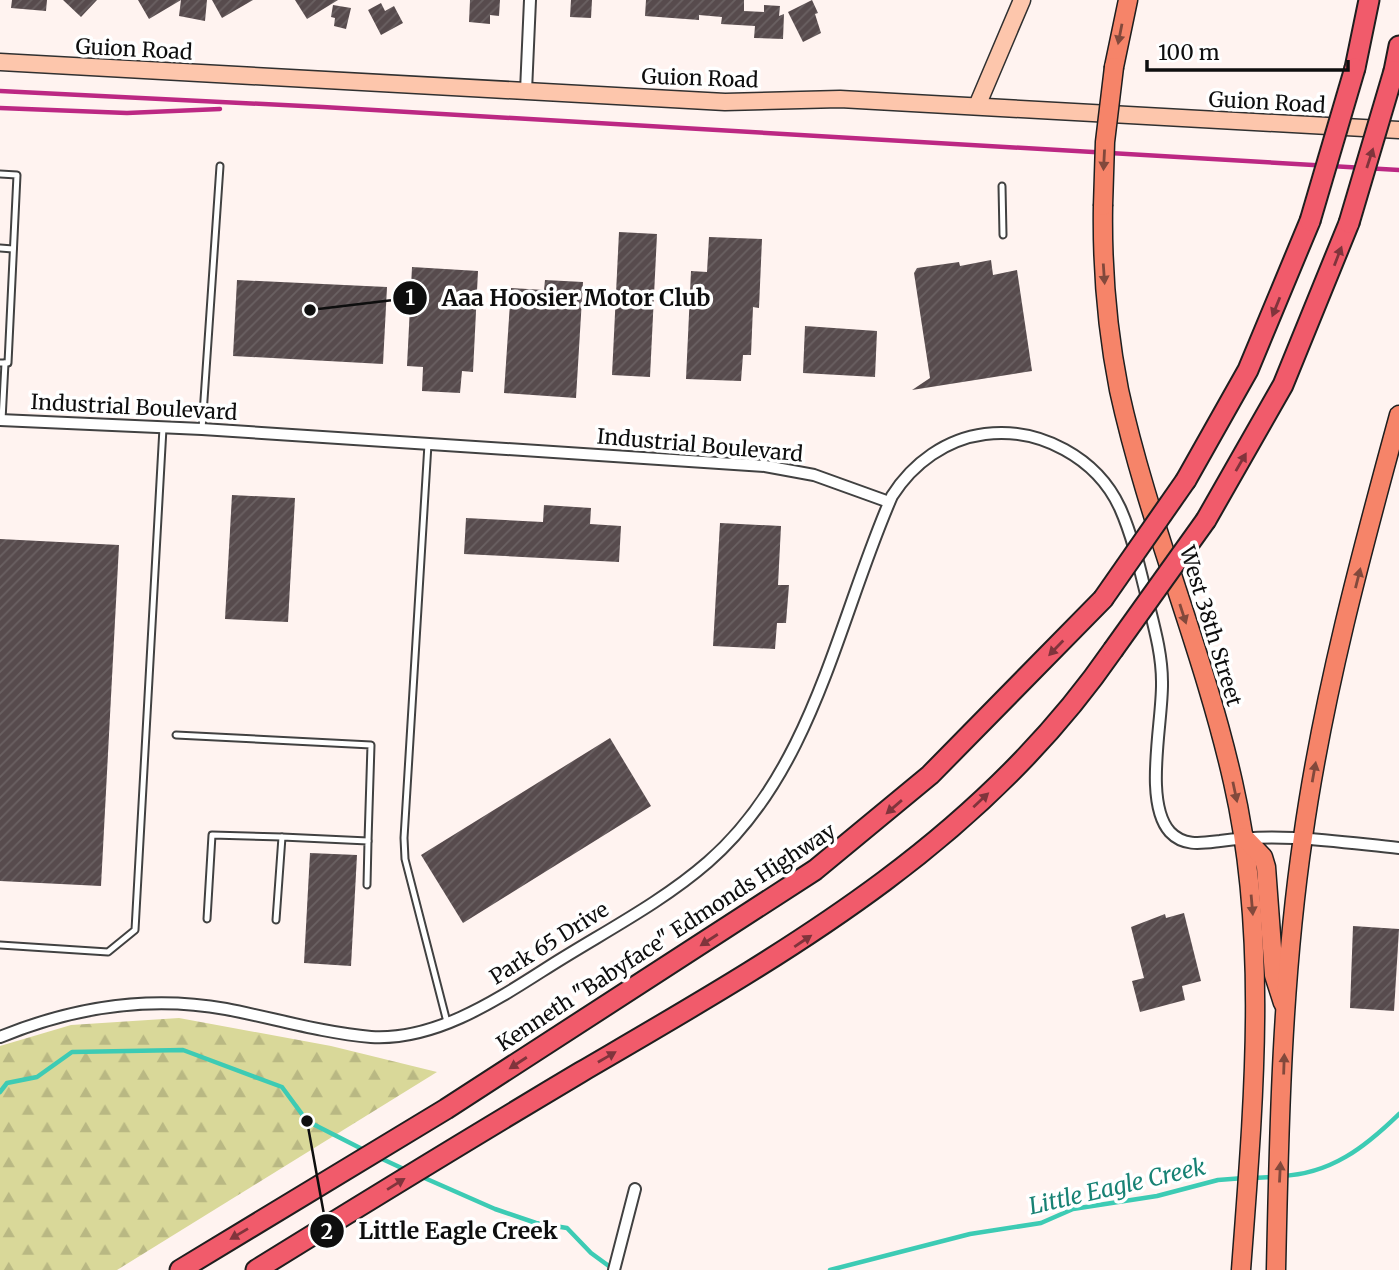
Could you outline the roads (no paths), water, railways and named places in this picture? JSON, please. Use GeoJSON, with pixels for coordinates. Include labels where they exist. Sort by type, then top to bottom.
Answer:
{"type":"FeatureCollection","features":[{"type":"Feature","properties":{"kind":"highway","name":"Kenneth \"Babyface\" Edmonds Highway"},"geometry":{"type":"LineString","coordinates":[[180,1270],[446,1109],[758,909],[845,848],[930,775],[1103,599],[1186,480],[1254,357],[1310,220],[1355,68],[1369,0]]}},
{"type":"Feature","properties":{"kind":"highway"},"geometry":{"type":"LineString","coordinates":[[257,1270],[485,1129],[782,954],[889,879],[946,832],[1018,764],[1079,699],[1206,520],[1283,385],[1349,223],[1397,65],[1399,46]]}},
{"type":"Feature","properties":{"kind":"main road","name":"West 38th Street"},"geometry":{"type":"LineString","coordinates":[[1128,0],[1114,67],[1107,122],[1103,206],[1104,278],[1120,391],[1145,490],[1215,713],[1244,837],[1253,910],[1255,967],[1241,1270]]}},
{"type":"Feature","properties":{"kind":"main road"},"geometry":{"type":"LineString","coordinates":[[1276,1270],[1287,1013],[1302,839],[1341,644],[1399,415]]}},
{"type":"Feature","properties":{"kind":"main road"},"geometry":{"type":"LineString","coordinates":[[1244,837],[1262,857],[1266,867],[1274,975],[1287,1013]]}},
{"type":"Feature","properties":{"kind":"street"},"geometry":{"type":"LineString","coordinates":[[526,91],[530,0]]}},
{"type":"Feature","properties":{"kind":"street"},"geometry":{"type":"LineString","coordinates":[[977,106],[1022,0]]}},
{"type":"Feature","properties":{"kind":"street","name":"Guion Road"},"geometry":{"type":"LineString","coordinates":[[0,62],[725,102],[840,99],[1399,130]]}},
{"type":"Feature","properties":{"kind":"street","name":"Industrial Boulevard"},"geometry":{"type":"LineString","coordinates":[[1,420],[202,429],[778,468],[825,479],[889,502]]}},
{"type":"Feature","properties":{"kind":"street"},"geometry":{"type":"LineString","coordinates":[[889,502],[906,476],[930,455],[959,441],[989,434],[1014,433],[1051,442],[1079,458],[1094,471],[1114,496],[1124,518],[1159,648],[1163,694],[1156,793],[1162,818],[1170,832],[1192,843],[1244,837],[1302,839],[1399,848]]}},
{"type":"Feature","properties":{"kind":"street","name":"Park 65 Drive"},"geometry":{"type":"LineString","coordinates":[[0,1037],[86,1010],[143,1004],[211,1007],[368,1037],[401,1035],[447,1022],[510,991],[678,884],[715,855],[751,817],[795,747],[889,502]]}},
{"type":"Feature","properties":{"kind":"street"},"geometry":{"type":"LineString","coordinates":[[614,1270],[635,1189]]}},
{"type":"Feature","properties":{"kind":"lane"},"geometry":{"type":"LineString","coordinates":[[202,429],[220,166]]}},
{"type":"Feature","properties":{"kind":"lane"},"geometry":{"type":"LineString","coordinates":[[0,174],[17,175],[8,363],[2,363],[1,420]]}},
{"type":"Feature","properties":{"kind":"lane"},"geometry":{"type":"LineString","coordinates":[[1002,186],[1003,235]]}},
{"type":"Feature","properties":{"kind":"lane"},"geometry":{"type":"LineString","coordinates":[[0,248],[13,249]]}},
{"type":"Feature","properties":{"kind":"lane"},"geometry":{"type":"LineString","coordinates":[[0,944],[108,952],[135,930],[163,428]]}},
{"type":"Feature","properties":{"kind":"lane"},"geometry":{"type":"LineString","coordinates":[[428,444],[404,838],[405,859],[447,1022]]}},
{"type":"Feature","properties":{"kind":"lane"},"geometry":{"type":"LineString","coordinates":[[176,735],[371,745],[367,885]]}},
{"type":"Feature","properties":{"kind":"lane"},"geometry":{"type":"LineString","coordinates":[[207,919],[212,835],[368,841]]}},
{"type":"Feature","properties":{"kind":"lane"},"geometry":{"type":"LineString","coordinates":[[276,920],[282,837]]}},
{"type":"Feature","properties":{"kind":"waterway","name":"Little Eagle Creek"},"geometry":{"type":"LineString","coordinates":[[0,1092],[7,1083],[37,1077],[72,1052],[183,1050],[282,1087],[307,1121],[364,1150]]}},
{"type":"Feature","properties":{"kind":"waterway","name":"Little Eagle Creek"},"geometry":{"type":"LineString","coordinates":[[1281,1176],[1316,1170],[1346,1157],[1399,1114]]}},
{"type":"Feature","properties":{"kind":"waterway","name":"Little Eagle Creek"},"geometry":{"type":"LineString","coordinates":[[378,1157],[408,1171]]}},
{"type":"Feature","properties":{"kind":"waterway","name":"Little Eagle Creek"},"geometry":{"type":"LineString","coordinates":[[420,1176],[495,1209],[536,1223],[567,1228],[591,1253],[613,1269]]}},
{"type":"Feature","properties":{"kind":"waterway","name":"Little Eagle Creek"},"geometry":{"type":"LineString","coordinates":[[1253,1178],[1272,1177]]}},
{"type":"Feature","properties":{"kind":"waterway","name":"Little Eagle Creek"},"geometry":{"type":"LineString","coordinates":[[830,1270],[970,1234],[1041,1223],[1073,1209],[1157,1196],[1218,1180],[1244,1178]]}},
{"type":"Feature","properties":{"kind":"railway"},"geometry":{"type":"LineString","coordinates":[[0,91],[323,107],[1399,170]]}},
{"type":"Feature","properties":{"kind":"railway"},"geometry":{"type":"LineString","coordinates":[[0,108],[127,113],[220,109]]}},
{"type":"Feature","properties":{"kind":"place","name":"Aaa Hoosier Motor Club"},"geometry":{"type":"Point","coordinates":[310,310]}},
{"type":"Feature","properties":{"kind":"place","name":"Little Eagle Creek"},"geometry":{"type":"Point","coordinates":[307,1121]}}]}
